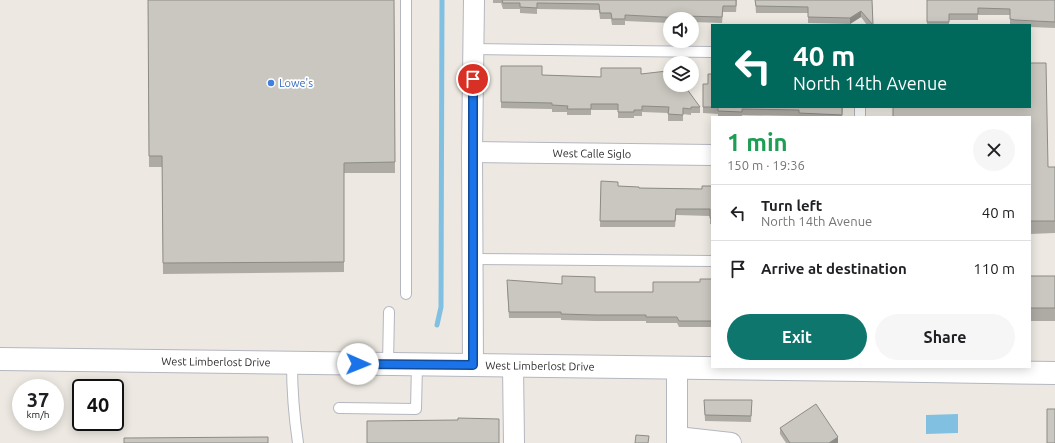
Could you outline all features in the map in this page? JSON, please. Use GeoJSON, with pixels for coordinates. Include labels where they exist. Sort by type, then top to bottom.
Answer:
{"type":"FeatureCollection","features":[{"type":"Feature","properties":{"kind":"street"},"geometry":{"type":"LineString","coordinates":[[473,365],[472,152],[474,0]]}},
{"type":"Feature","properties":{"kind":"street","name":"West Calle Siglo"},"geometry":{"type":"LineString","coordinates":[[472,152],[711,155]]}},
{"type":"Feature","properties":{"kind":"street","name":"West Limberlost Drive"},"geometry":{"type":"LineString","coordinates":[[0,359],[677,368],[863,368],[1055,373]]}},
{"type":"Feature","properties":{"kind":"street"},"geometry":{"type":"LineString","coordinates":[[513,366],[514,443]]}},
{"type":"Feature","properties":{"kind":"street"},"geometry":{"type":"LineString","coordinates":[[677,368],[677,440],[731,443]]}},
{"type":"Feature","properties":{"kind":"lane"},"geometry":{"type":"LineString","coordinates":[[406,0],[406,294]]}},
{"type":"Feature","properties":{"kind":"lane"},"geometry":{"type":"LineString","coordinates":[[473,49],[711,52]]}},
{"type":"Feature","properties":{"kind":"lane"},"geometry":{"type":"LineString","coordinates":[[472,259],[711,261]]}},
{"type":"Feature","properties":{"kind":"lane"},"geometry":{"type":"LineString","coordinates":[[388,364],[389,312]]}},
{"type":"Feature","properties":{"kind":"lane"},"geometry":{"type":"LineString","coordinates":[[292,363],[292,384],[298,443]]}},
{"type":"Feature","properties":{"kind":"lane"},"geometry":{"type":"LineString","coordinates":[[339,408],[416,409],[417,364]]}},
{"type":"Feature","properties":{"kind":"water"},"geometry":{"type":"Polygon","coordinates":[[[958,414],[958,433],[926,434],[926,415],[958,414]]]}},
{"type":"Feature","properties":{"kind":"building","name":"Lowe's"},"geometry":{"type":"Polygon","coordinates":[[[148,0],[394,0],[395,162],[344,163],[344,262],[163,263],[162,156],[149,156],[148,0]]]}},
{"type":"Feature","properties":{"kind":"building"},"geometry":{"type":"Polygon","coordinates":[[[502,0],[736,0],[736,6],[723,6],[722,17],[699,16],[699,12],[663,12],[663,17],[625,15],[625,19],[612,19],[611,13],[600,13],[599,4],[537,3],[537,8],[520,7],[520,3],[503,3],[502,0]]]}},
{"type":"Feature","properties":{"kind":"building"},"geometry":{"type":"Polygon","coordinates":[[[755,0],[872,0],[873,24],[861,11],[850,18],[808,17],[808,7],[756,6],[755,0]]]}},
{"type":"Feature","properties":{"kind":"building"},"geometry":{"type":"Polygon","coordinates":[[[927,0],[1055,0],[1055,22],[1015,20],[1010,19],[1010,9],[978,8],[978,14],[949,14],[949,22],[927,22],[927,0]]]}},
{"type":"Feature","properties":{"kind":"building"},"geometry":{"type":"Polygon","coordinates":[[[1031,63],[1046,63],[1048,167],[1055,167],[1055,221],[1031,221],[1031,116],[893,116],[893,108],[1031,108],[1031,63]]]}},
{"type":"Feature","properties":{"kind":"building"},"geometry":{"type":"Polygon","coordinates":[[[501,66],[542,66],[542,75],[601,77],[601,68],[641,68],[641,74],[663,71],[663,92],[689,92],[700,107],[691,107],[691,109],[683,108],[683,115],[668,114],[669,107],[642,106],[642,110],[634,110],[634,112],[618,112],[618,104],[591,104],[591,109],[567,109],[568,106],[552,105],[552,103],[501,102],[501,66]]]}},
{"type":"Feature","properties":{"kind":"building"},"geometry":{"type":"Polygon","coordinates":[[[708,74],[711,74],[711,107],[703,107],[703,84],[708,84],[708,74]]]}},
{"type":"Feature","properties":{"kind":"building"},"geometry":{"type":"Polygon","coordinates":[[[718,108],[842,108],[842,115],[799,113],[799,110],[742,109],[742,112],[718,111],[718,108]]]}},
{"type":"Feature","properties":{"kind":"building"},"geometry":{"type":"Polygon","coordinates":[[[601,181],[618,182],[618,186],[639,188],[702,189],[702,186],[711,186],[711,218],[710,209],[676,209],[675,221],[600,221],[601,181]]]}},
{"type":"Feature","properties":{"kind":"building"},"geometry":{"type":"Polygon","coordinates":[[[562,276],[595,277],[595,292],[653,292],[653,282],[700,282],[700,279],[711,279],[711,321],[679,321],[677,317],[646,317],[646,315],[509,312],[507,280],[562,284],[562,276]]]}},
{"type":"Feature","properties":{"kind":"building"},"geometry":{"type":"Polygon","coordinates":[[[1031,276],[1055,276],[1055,308],[1031,308],[1031,276]]]}},
{"type":"Feature","properties":{"kind":"building"},"geometry":{"type":"Polygon","coordinates":[[[704,400],[752,400],[751,416],[705,415],[704,400]]]}},
{"type":"Feature","properties":{"kind":"building"},"geometry":{"type":"Polygon","coordinates":[[[816,404],[838,437],[829,443],[790,443],[780,428],[816,404]]]}},
{"type":"Feature","properties":{"kind":"building"},"geometry":{"type":"Polygon","coordinates":[[[1047,409],[1055,409],[1055,443],[1047,443],[1047,409]]]}},
{"type":"Feature","properties":{"kind":"building"},"geometry":{"type":"Polygon","coordinates":[[[458,418],[499,419],[499,443],[367,443],[367,421],[458,420],[458,418]]]}},
{"type":"Feature","properties":{"kind":"building"},"geometry":{"type":"Polygon","coordinates":[[[636,435],[649,436],[648,443],[635,443],[636,435]]]}},
{"type":"Feature","properties":{"kind":"building"},"geometry":{"type":"Polygon","coordinates":[[[268,437],[268,443],[124,443],[124,438],[268,437]]]}},
{"type":"Feature","properties":{"kind":"waterway"},"geometry":{"type":"LineString","coordinates":[[437,325],[441,307],[442,0]]}},
{"type":"Feature","properties":{"kind":"place","name":"Lowe's"},"geometry":{"type":"Point","coordinates":[271,83]}},
{"type":"Feature","properties":{"kind":"route"},"geometry":{"type":"LineString","coordinates":[[358,364],[473,365],[473,79]]}}]}
